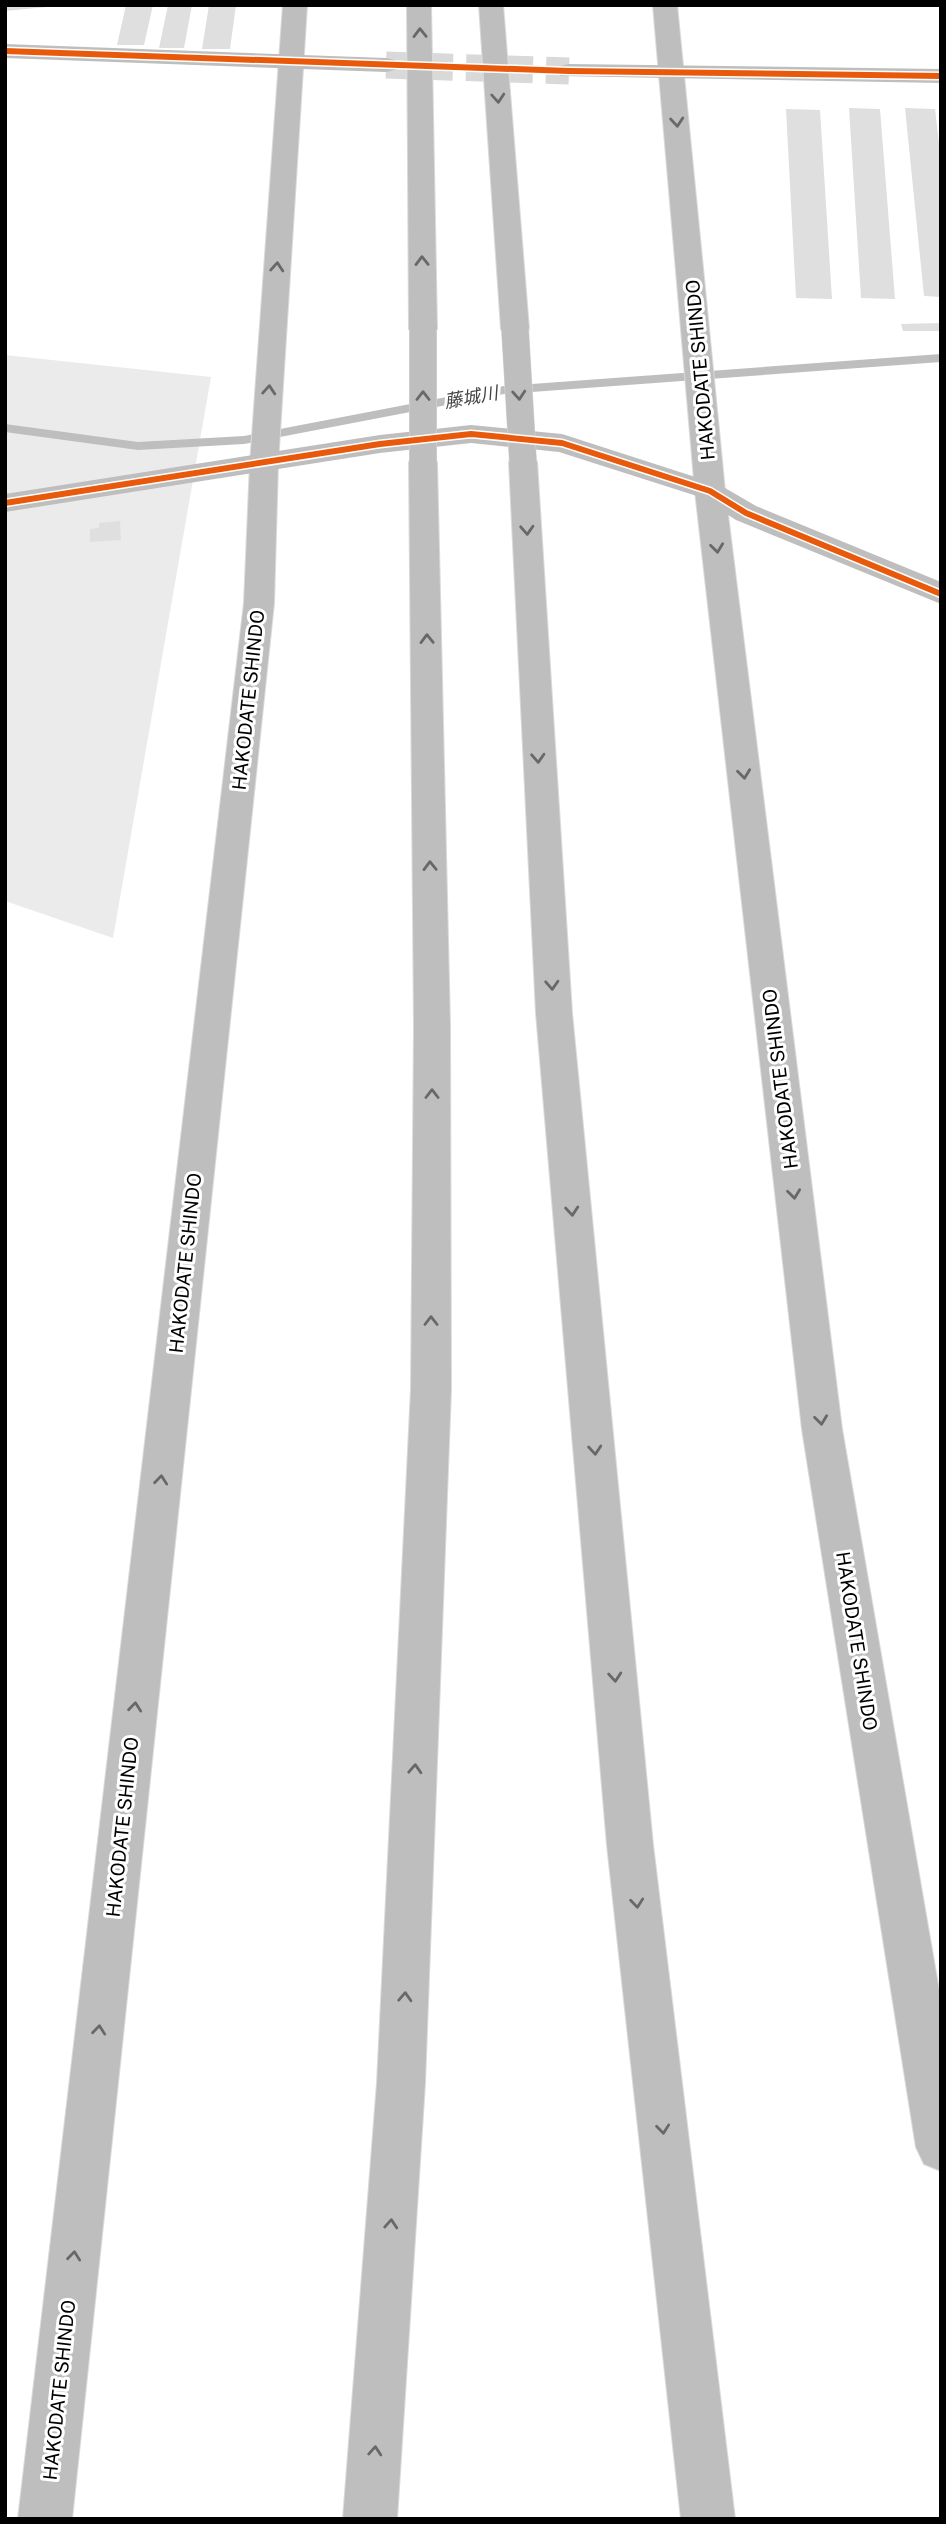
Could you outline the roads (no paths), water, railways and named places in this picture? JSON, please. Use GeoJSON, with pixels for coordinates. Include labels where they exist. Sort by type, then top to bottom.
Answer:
{"type":"FeatureCollection","features":[{"type":"Feature","properties":{"kind":"main road","name":"HAKODATE SHINDO"},"geometry":{"type":"LineString","coordinates":[[45,2519],[259,603],[265,454],[295,5]]}},
{"type":"Feature","properties":{"kind":"main road"},"geometry":{"type":"LineString","coordinates":[[370,2519],[401,2083],[431,1389],[432,1026],[419,5]]}},
{"type":"Feature","properties":{"kind":"main road"},"geometry":{"type":"LineString","coordinates":[[491,5],[515,329],[554,1013],[630,1845],[708,2519]]}},
{"type":"Feature","properties":{"kind":"main road","name":"HAKODATE SHINDO"},"geometry":{"type":"LineString","coordinates":[[665,5],[710,491],[822,1429],[941,2147]]}},
{"type":"Feature","properties":{"kind":"main road"},"geometry":{"type":"LineString","coordinates":[[5,51],[386,65]]}},
{"type":"Feature","properties":{"kind":"main road"},"geometry":{"type":"LineString","coordinates":[[569,71],[941,76]]}},
{"type":"Feature","properties":{"kind":"main road"},"geometry":{"type":"LineString","coordinates":[[5,503],[265,454],[471,434],[562,443],[710,491],[746,513],[941,594]]}},
{"type":"Feature","properties":{"kind":"waterway","name":"藤城川"},"geometry":{"type":"LineString","coordinates":[[5,428],[138,446],[244,440],[504,390],[941,358]]}},
{"type":"Feature","properties":{"kind":"tunnel"},"geometry":{"type":"LineString","coordinates":[[386,65],[569,71]]}}]}
